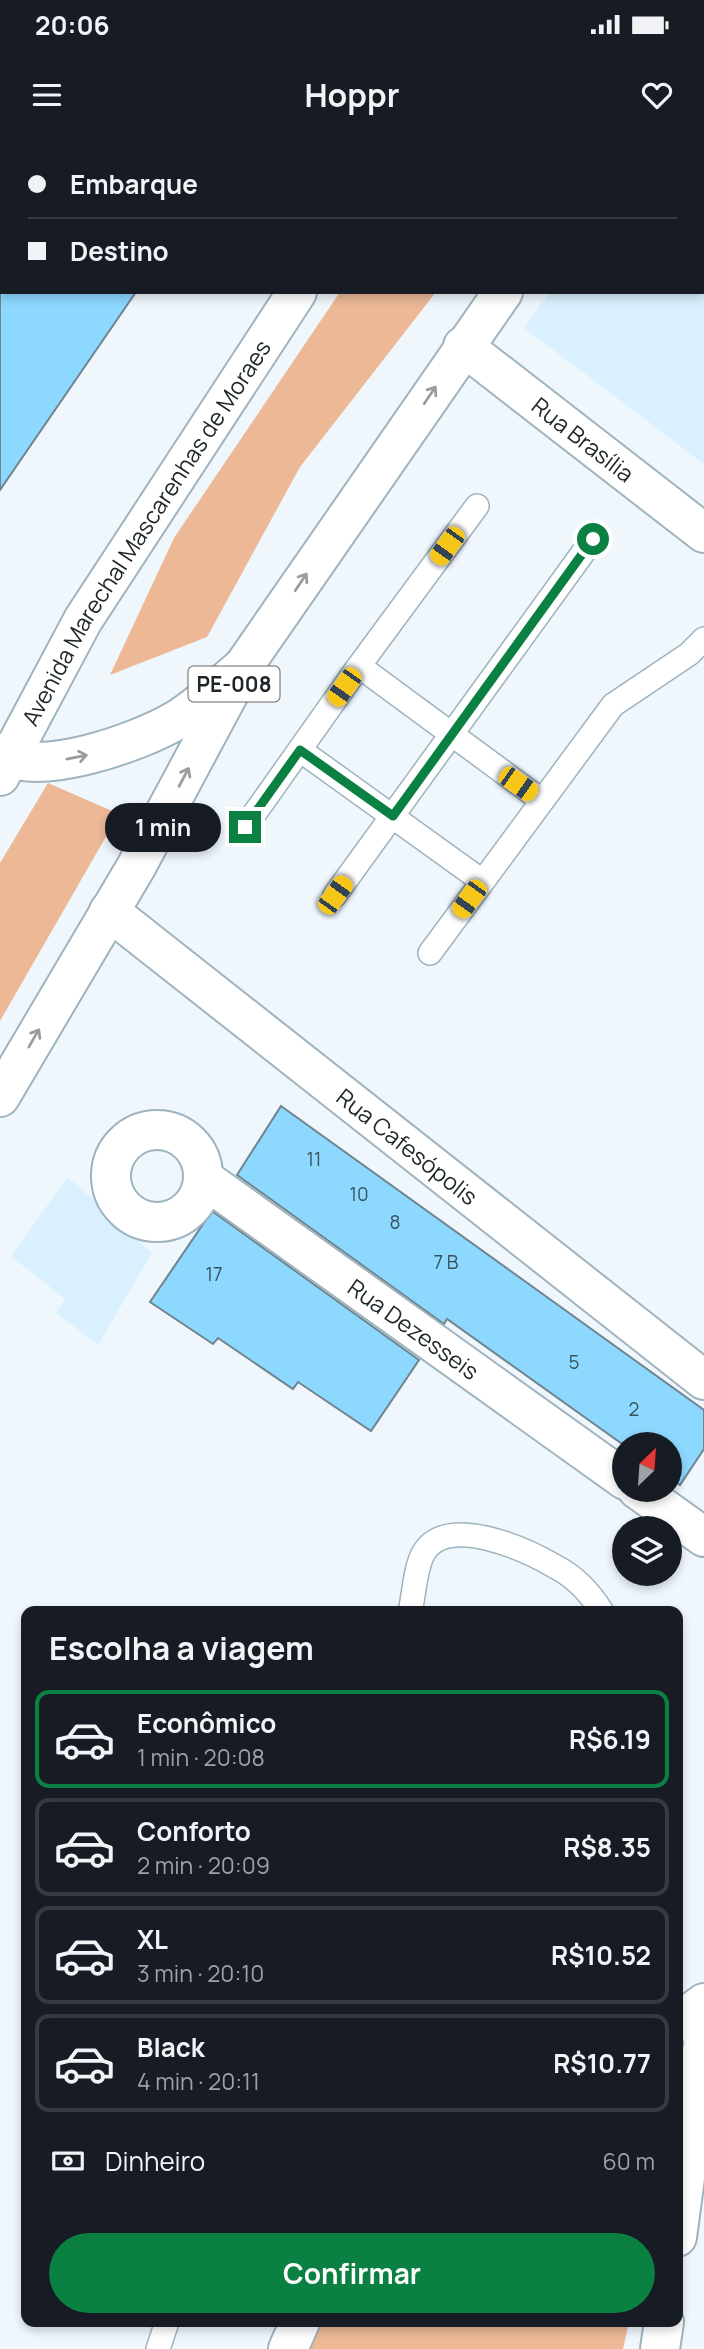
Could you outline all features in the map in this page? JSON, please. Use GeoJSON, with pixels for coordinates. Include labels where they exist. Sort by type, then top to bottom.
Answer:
{"type":"FeatureCollection","features":[{"type":"Feature","properties":{"kind":"main road","name":"Avenida Marechal Mascarenhas de Moraes"},"geometry":{"type":"LineString","coordinates":[[3,763],[83,620],[296,294]]}},
{"type":"Feature","properties":{"kind":"main road","name":"PE-008"},"geometry":{"type":"LineString","coordinates":[[0,1097],[109,911],[243,667],[502,294]]}},
{"type":"Feature","properties":{"kind":"main road","name":"Rua Brasília"},"geometry":{"type":"LineString","coordinates":[[463,346],[704,533]]}},
{"type":"Feature","properties":{"kind":"main road"},"geometry":{"type":"LineString","coordinates":[[3,763],[71,758],[105,751],[176,721],[243,667]]}},
{"type":"Feature","properties":{"kind":"main road","name":"Rua Cafesópolis"},"geometry":{"type":"LineString","coordinates":[[109,911],[704,1380]]}},
{"type":"Feature","properties":{"kind":"main road","name":"Rua Dezesseis"},"geometry":{"type":"LineString","coordinates":[[203,1178],[612,1471]]}},
{"type":"Feature","properties":{"kind":"main road"},"geometry":{"type":"LineString","coordinates":[[656,1502],[704,1537]]}},
{"type":"Feature","properties":{"kind":"main road"},"geometry":{"type":"LineString","coordinates":[[683,2019],[704,2003]]}},
{"type":"Feature","properties":{"kind":"main road"},"geometry":{"type":"LineString","coordinates":[[688,2214],[704,2036]]}},
{"type":"Feature","properties":{"kind":"main road"},"geometry":{"type":"LineString","coordinates":[[288,2349],[298,2327]]}},
{"type":"Feature","properties":{"kind":"main road"},"geometry":{"type":"LineString","coordinates":[[660,2349],[663,2327]]}},
{"type":"Feature","properties":{"kind":"lane"},"geometry":{"type":"LineString","coordinates":[[245,827],[477,506]]}},
{"type":"Feature","properties":{"kind":"lane"},"geometry":{"type":"LineString","coordinates":[[335,895],[593,539]]}},
{"type":"Feature","properties":{"kind":"lane"},"geometry":{"type":"LineString","coordinates":[[430,953],[613,705],[689,654],[704,639]]}},
{"type":"Feature","properties":{"kind":"lane"},"geometry":{"type":"LineString","coordinates":[[359,666],[450,736],[541,800]]}},
{"type":"Feature","properties":{"kind":"lane"},"geometry":{"type":"LineString","coordinates":[[300,750],[482,881]]}},
{"type":"Feature","properties":{"kind":"lane"},"geometry":{"type":"LineString","coordinates":[[411,1606],[423,1554],[438,1539],[456,1533],[506,1543],[558,1567],[590,1594],[599,1606]]}},
{"type":"Feature","properties":{"kind":"lane"},"geometry":{"type":"LineString","coordinates":[[158,2349],[165,2327]]}},
{"type":"Feature","properties":{"kind":"shaded area"},"geometry":{"type":"Polygon","coordinates":[[[339,294],[434,294],[300,467],[207,637],[110,675],[174,538],[339,294]]]}},
{"type":"Feature","properties":{"kind":"shaded area"},"geometry":{"type":"Polygon","coordinates":[[[549,294],[704,294],[704,464],[524,328],[549,294]]]}},
{"type":"Feature","properties":{"kind":"shaded area"},"geometry":{"type":"Polygon","coordinates":[[[48,783],[119,814],[0,1021],[0,863],[48,783]]]}},
{"type":"Feature","properties":{"kind":"shaded area"},"geometry":{"type":"Polygon","coordinates":[[[68,1177],[152,1253],[98,1345],[56,1313],[65,1299],[11,1256],[68,1177]]]}},
{"type":"Feature","properties":{"kind":"shaded area"},"geometry":{"type":"Polygon","coordinates":[[[309,2327],[628,2327],[623,2349],[303,2349],[309,2327]]]}},
{"type":"Feature","properties":{"kind":"building"},"geometry":{"type":"Polygon","coordinates":[[[0,294],[135,294],[0,490],[0,294]]]}},
{"type":"Feature","properties":{"kind":"building"},"geometry":{"type":"Polygon","coordinates":[[[281,1106],[704,1410],[704,1449],[682,1482],[682,1432],[612,1432],[612,1437],[447,1319],[444,1324],[237,1175],[281,1106]]]}},
{"type":"Feature","properties":{"kind":"building"},"geometry":{"type":"Polygon","coordinates":[[[212,1211],[419,1360],[371,1431],[298,1382],[293,1389],[218,1338],[213,1344],[150,1302],[212,1211]]]}},
{"type":"Feature","properties":{"kind":"route"},"geometry":{"type":"LineString","coordinates":[[245,827],[300,750],[393,816],[593,539]]}}]}
